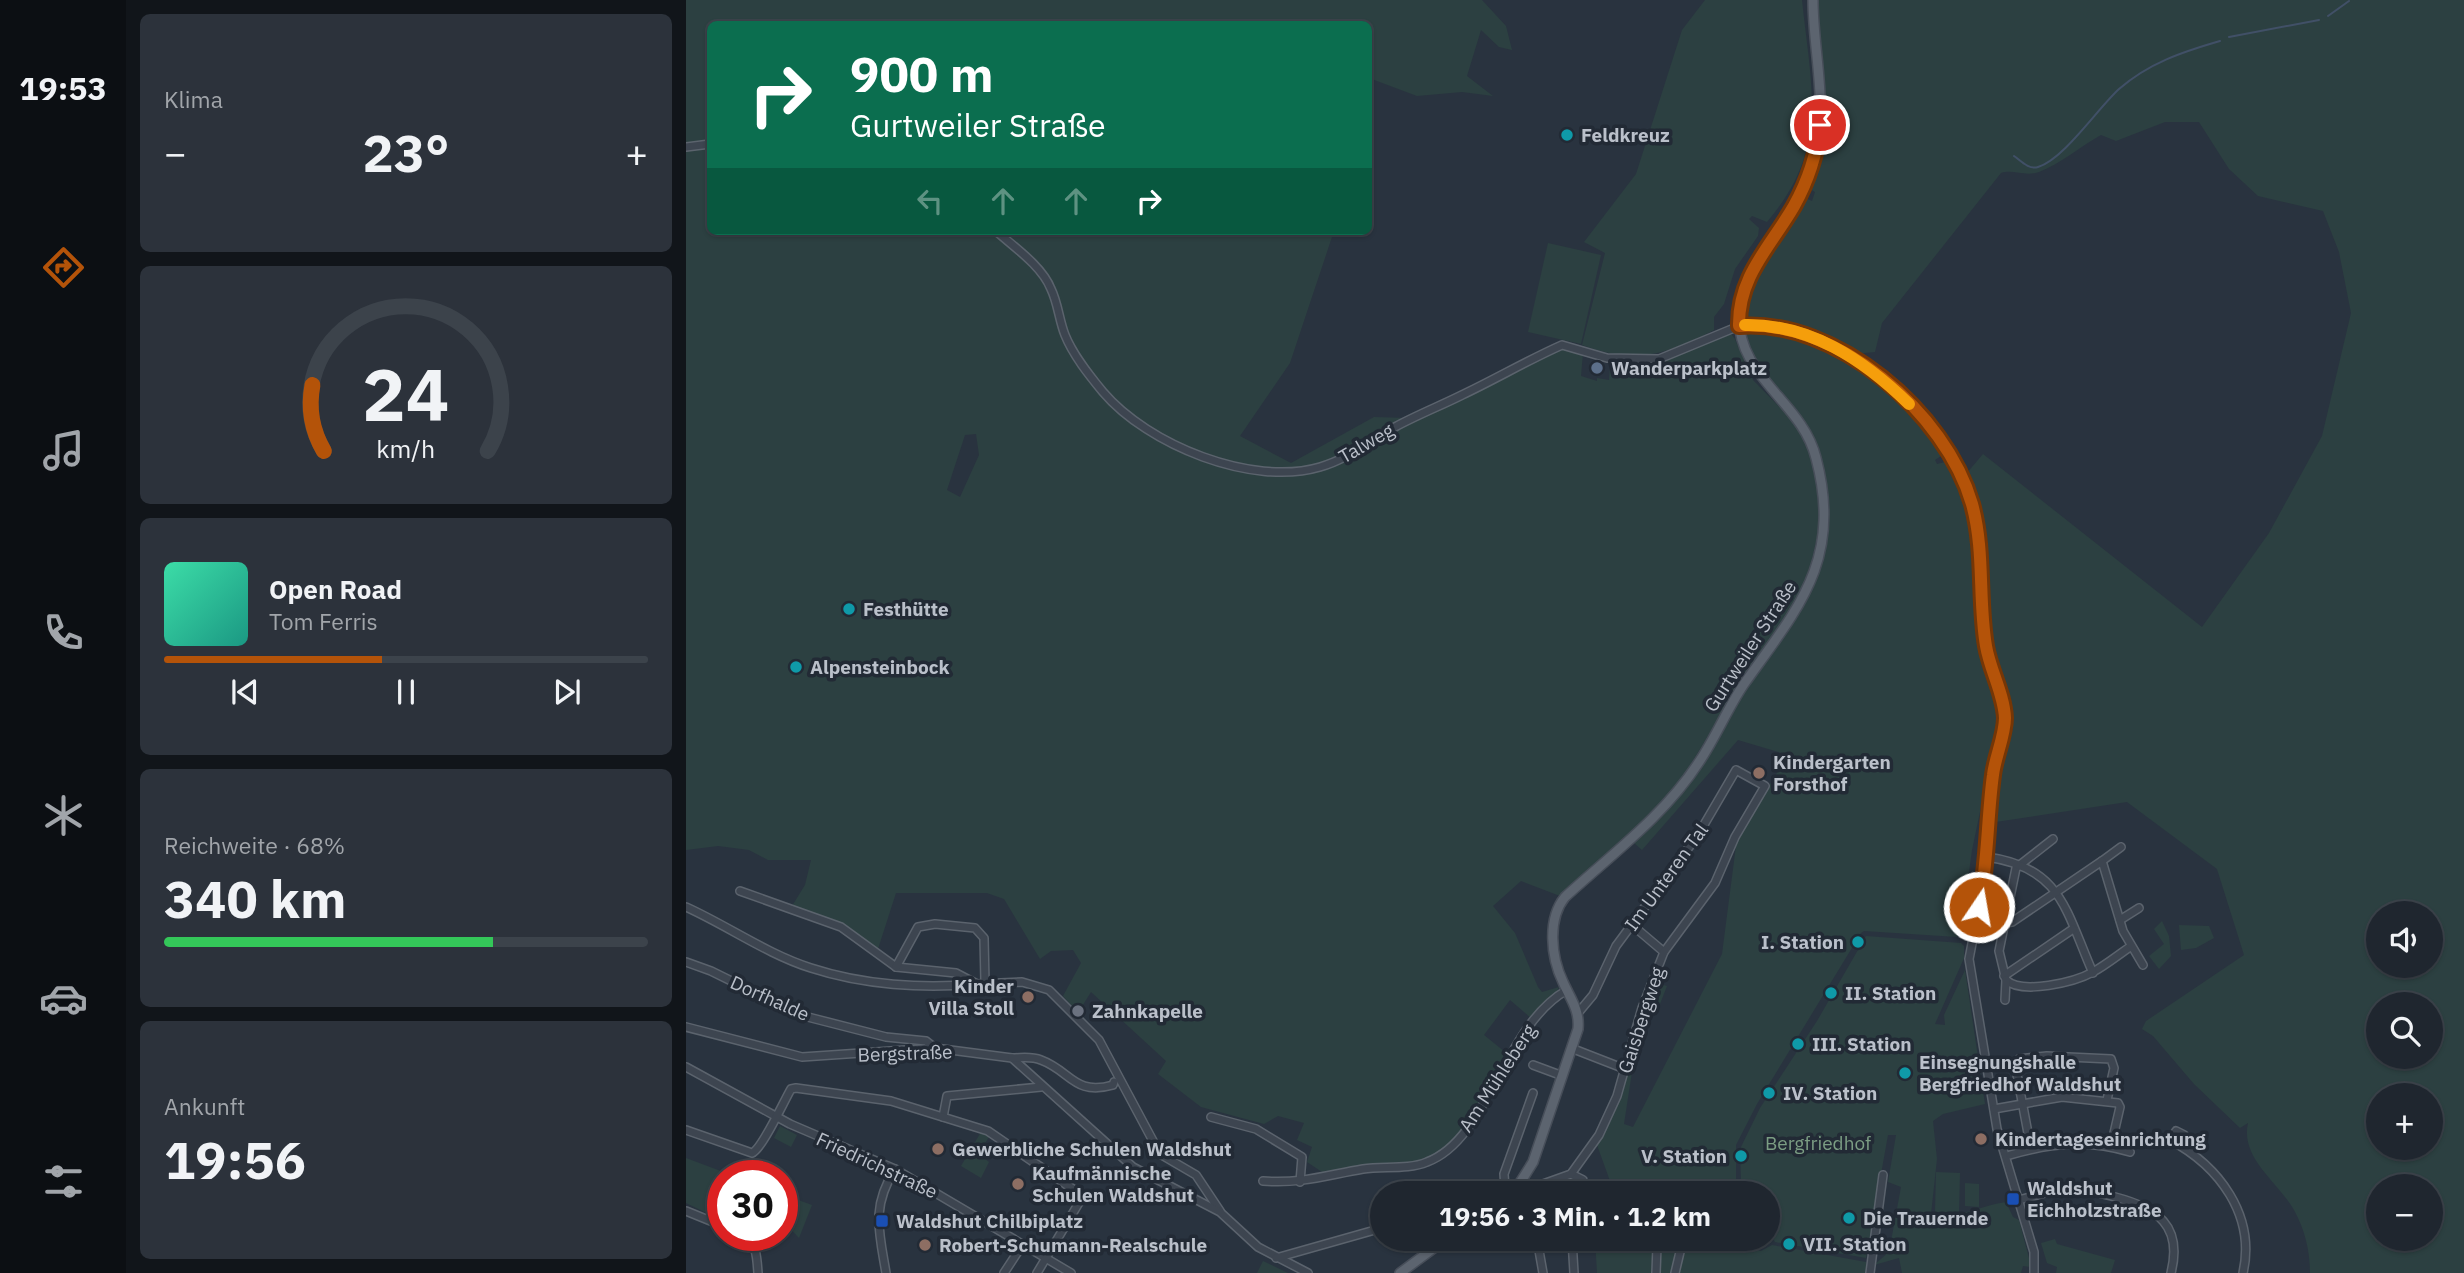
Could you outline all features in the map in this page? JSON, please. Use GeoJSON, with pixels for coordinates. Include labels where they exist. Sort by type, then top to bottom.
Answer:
{"type":"FeatureCollection","features":[{"type":"Feature","properties":{"kind":"main road","name":"Gurtweiler Straße"},"geometry":{"type":"LineString","coordinates":[[1578,1013],[1567,990],[1555,951],[1554,916],[1558,906],[1659,811],[1692,772],[1742,687],[1801,605],[1816,564],[1824,502],[1811,440],[1802,423],[1756,372],[1743,347],[1739,326],[1740,300],[1748,276],[1798,198],[1818,139],[1821,94],[1813,0]]}},
{"type":"Feature","properties":{"kind":"main road"},"geometry":{"type":"LineString","coordinates":[[1522,1181],[1541,1140],[1560,1074],[1578,1029],[1578,1013]]}},
{"type":"Feature","properties":{"kind":"main road"},"geometry":{"type":"LineString","coordinates":[[1400,1273],[1430,1251]]}},
{"type":"Feature","properties":{"kind":"street"},"geometry":{"type":"LineString","coordinates":[[686,147],[707,144]]}},
{"type":"Feature","properties":{"kind":"street","name":"Talweg"},"geometry":{"type":"LineString","coordinates":[[1000,235],[1046,281],[1066,338],[1076,356],[1104,393],[1133,420],[1162,440],[1188,452],[1283,472],[1319,467],[1354,454],[1392,428],[1562,345],[1615,359],[1659,359],[1739,326]]}},
{"type":"Feature","properties":{"kind":"street"},"geometry":{"type":"LineString","coordinates":[[1739,326],[1770,324],[1813,335],[1856,360],[1886,383],[1927,422],[1961,473],[1972,507],[1981,560],[1985,645],[2005,719],[1987,813],[1987,857],[1980,871],[1983,888],[1970,943],[1969,959],[1994,1109],[2004,1156],[2034,1252],[2034,1273]]}},
{"type":"Feature","properties":{"kind":"street","name":"Im Unteren Tal"},"geometry":{"type":"LineString","coordinates":[[1578,1013],[1593,995],[1616,946],[1699,835],[1736,769],[1765,786]]}},
{"type":"Feature","properties":{"kind":"street","name":"Gaisbergweg"},"geometry":{"type":"LineString","coordinates":[[1572,1174],[1600,1135],[1625,1069],[1642,1008],[1664,952],[1715,883],[1735,837],[1765,786]]}},
{"type":"Feature","properties":{"kind":"street"},"geometry":{"type":"LineString","coordinates":[[2005,1000],[2005,978],[1999,951],[2019,864],[2053,839]]}},
{"type":"Feature","properties":{"kind":"street"},"geometry":{"type":"LineString","coordinates":[[2005,923],[2012,922],[2121,848]]}},
{"type":"Feature","properties":{"kind":"street"},"geometry":{"type":"LineString","coordinates":[[1987,857],[2031,868],[2057,892],[2093,973]]}},
{"type":"Feature","properties":{"kind":"street"},"geometry":{"type":"LineString","coordinates":[[2102,861],[2130,947],[2143,965]]}},
{"type":"Feature","properties":{"kind":"street"},"geometry":{"type":"LineString","coordinates":[[740,891],[841,927],[896,967],[956,973],[981,983]]}},
{"type":"Feature","properties":{"kind":"street"},"geometry":{"type":"LineString","coordinates":[[686,907],[774,953],[813,969],[884,983],[953,986],[1031,983],[1049,990],[1066,1004],[1098,1040],[1160,1154],[1196,1175],[1220,1212],[1258,1247],[1308,1273]]}},
{"type":"Feature","properties":{"kind":"street"},"geometry":{"type":"LineString","coordinates":[[2120,920],[2139,908]]}},
{"type":"Feature","properties":{"kind":"street"},"geometry":{"type":"LineString","coordinates":[[896,967],[918,928],[935,924],[975,928],[984,938],[981,983]]}},
{"type":"Feature","properties":{"kind":"street"},"geometry":{"type":"LineString","coordinates":[[1631,925],[1664,952]]}},
{"type":"Feature","properties":{"kind":"street"},"geometry":{"type":"LineString","coordinates":[[2005,978],[2073,929]]}},
{"type":"Feature","properties":{"kind":"street"},"geometry":{"type":"LineString","coordinates":[[2005,978],[2022,986],[2051,985],[2093,973],[2130,947]]}},
{"type":"Feature","properties":{"kind":"street","name":"Dorfhalde"},"geometry":{"type":"LineString","coordinates":[[686,962],[800,1015],[886,1037],[926,1041],[935,1048]]}},
{"type":"Feature","properties":{"kind":"street","name":"Am Mühleberg"},"geometry":{"type":"LineString","coordinates":[[1263,1181],[1300,1182],[1355,1170],[1412,1166],[1441,1155],[1483,1105],[1518,1040],[1557,996],[1567,990]]}},
{"type":"Feature","properties":{"kind":"street","name":"Bergstraße"},"geometry":{"type":"LineString","coordinates":[[686,1027],[802,1057],[935,1048],[1012,1059],[1032,1057],[1044,1060],[1078,1085],[1099,1089],[1113,1085],[1114,1082]]}},
{"type":"Feature","properties":{"kind":"street"},"geometry":{"type":"LineString","coordinates":[[1571,1048],[1625,1069]]}},
{"type":"Feature","properties":{"kind":"street"},"geometry":{"type":"LineString","coordinates":[[2031,1149],[2015,1064],[2019,1059],[2047,1056],[2111,1059],[2114,1068],[2107,1100]]}},
{"type":"Feature","properties":{"kind":"street"},"geometry":{"type":"LineString","coordinates":[[1012,1059],[1133,1167],[1220,1212]]}},
{"type":"Feature","properties":{"kind":"street"},"geometry":{"type":"LineString","coordinates":[[1533,1065],[1560,1074]]}},
{"type":"Feature","properties":{"kind":"street","name":"Friedrichstraße"},"geometry":{"type":"LineString","coordinates":[[686,1067],[790,1124],[895,1169],[1071,1273]]}},
{"type":"Feature","properties":{"kind":"street"},"geometry":{"type":"LineString","coordinates":[[943,1117],[947,1096],[1041,1087]]}},
{"type":"Feature","properties":{"kind":"street"},"geometry":{"type":"LineString","coordinates":[[686,1130],[752,1153],[761,1146],[774,1116],[791,1089],[796,1088],[891,1101],[988,1131],[1083,1196],[1037,1273]]}},
{"type":"Feature","properties":{"kind":"street"},"geometry":{"type":"LineString","coordinates":[[1504,1181],[1504,1174],[1533,1093]]}},
{"type":"Feature","properties":{"kind":"street"},"geometry":{"type":"LineString","coordinates":[[1994,1109],[2062,1097],[2118,1103],[2120,1107],[2111,1146]]}},
{"type":"Feature","properties":{"kind":"street"},"geometry":{"type":"LineString","coordinates":[[1211,1117],[1256,1129],[1302,1157],[1300,1182]]}},
{"type":"Feature","properties":{"kind":"street"},"geometry":{"type":"LineString","coordinates":[[2010,1155],[2067,1142],[2111,1146],[2130,1152]]}},
{"type":"Feature","properties":{"kind":"street"},"geometry":{"type":"LineString","coordinates":[[2178,1144],[2215,1172],[2232,1198],[2246,1244],[2243,1273]]}},
{"type":"Feature","properties":{"kind":"street"},"geometry":{"type":"LineString","coordinates":[[886,1273],[878,1208],[882,1191],[895,1169]]}},
{"type":"Feature","properties":{"kind":"street"},"geometry":{"type":"LineString","coordinates":[[1552,1181],[1572,1174],[1583,1181]]}},
{"type":"Feature","properties":{"kind":"street"},"geometry":{"type":"LineString","coordinates":[[1870,1273],[1883,1175]]}},
{"type":"Feature","properties":{"kind":"street"},"geometry":{"type":"LineString","coordinates":[[2018,1200],[2063,1189],[2084,1189],[2153,1211],[2165,1222],[2172,1238],[2175,1255],[2171,1273]]}},
{"type":"Feature","properties":{"kind":"street"},"geometry":{"type":"LineString","coordinates":[[686,1211],[707,1220]]}},
{"type":"Feature","properties":{"kind":"street"},"geometry":{"type":"LineString","coordinates":[[1276,1258],[1370,1231]]}},
{"type":"Feature","properties":{"kind":"street"},"geometry":{"type":"LineString","coordinates":[[1656,1273],[1657,1246],[1667,1239],[1674,1242],[1680,1252],[1675,1273]]}},
{"type":"Feature","properties":{"kind":"street"},"geometry":{"type":"LineString","coordinates":[[1004,1273],[1024,1244]]}},
{"type":"Feature","properties":{"kind":"street"},"geometry":{"type":"LineString","coordinates":[[755,1251],[758,1273]]}},
{"type":"Feature","properties":{"kind":"street"},"geometry":{"type":"LineString","coordinates":[[1539,1251],[1543,1273]]}},
{"type":"Feature","properties":{"kind":"street"},"geometry":{"type":"LineString","coordinates":[[1573,1251],[1574,1273]]}},
{"type":"Feature","properties":{"kind":"green space"},"geometry":{"type":"Polygon","coordinates":[[[686,0],[1482,0],[1506,26],[1512,50],[1499,47],[1481,30],[1467,76],[1493,96],[1462,92],[1417,96],[1372,79],[1372,21],[707,21],[707,235],[1333,235],[1290,363],[1240,436],[1291,463],[1374,417],[1408,418],[1563,348],[1583,353],[1581,376],[1597,381],[1597,378],[1609,380],[1610,366],[1616,366],[1617,362],[1660,362],[1724,334],[1732,335],[1735,339],[1753,380],[1798,426],[1813,459],[1818,480],[1819,528],[1807,582],[1798,602],[1739,685],[1680,782],[1628,837],[1560,896],[1521,881],[1493,906],[1515,933],[1542,992],[1559,987],[1556,994],[1532,1019],[1510,1000],[1484,1035],[1505,1052],[1492,1084],[1474,1114],[1453,1140],[1425,1161],[1325,1174],[1307,1162],[1312,1147],[1297,1140],[1304,1123],[1278,1116],[1264,1124],[1201,1107],[1158,1074],[1166,1061],[1091,992],[1081,1008],[1073,1007],[1063,996],[1081,963],[1073,950],[1051,951],[1040,959],[1004,899],[987,893],[896,893],[878,949],[830,919],[792,906],[805,885],[811,860],[768,860],[749,850],[718,846],[686,850],[686,0]],[[976,434],[965,435],[947,490],[960,497],[979,455],[976,434]]]}},
{"type":"Feature","properties":{"kind":"green space"},"geometry":{"type":"Polygon","coordinates":[[[1705,0],[1802,0],[1809,61],[1811,116],[1808,142],[1800,168],[1787,195],[1767,222],[1752,216],[1749,219],[1759,228],[1758,236],[1735,269],[1724,304],[1714,317],[1714,330],[1680,346],[1634,356],[1618,355],[1582,345],[1605,253],[1584,242],[1636,174],[1682,30],[1705,0]]]}},
{"type":"Feature","properties":{"kind":"green space"},"geometry":{"type":"Polygon","coordinates":[[[1816,0],[2464,0],[2464,1273],[2310,1273],[2308,1249],[2301,1225],[2294,1210],[2255,1159],[2247,1136],[2248,1123],[2240,1128],[2194,1084],[2153,1036],[2142,1029],[2146,1021],[2244,955],[2217,869],[2127,802],[1989,823],[2006,728],[2013,730],[1988,645],[1984,560],[1966,474],[1983,454],[2202,627],[2269,533],[2322,436],[2351,313],[2339,252],[2323,211],[2258,196],[2229,169],[2199,122],[2165,122],[2116,141],[2101,135],[2039,172],[2001,173],[1882,323],[1875,352],[1854,354],[1815,333],[1795,326],[1757,322],[1744,313],[1750,285],[1766,253],[1803,197],[1812,201],[1815,192],[1807,187],[1822,139],[1816,0]]]}},
{"type":"Feature","properties":{"kind":"green space"},"geometry":{"type":"Polygon","coordinates":[[[1548,243],[1601,255],[1581,344],[1528,332],[1548,243]]]}},
{"type":"Feature","properties":{"kind":"green space"},"geometry":{"type":"Polygon","coordinates":[[[1757,327],[1786,331],[1839,354],[1886,389],[1927,432],[1944,454],[1935,460],[1937,464],[1949,461],[1960,482],[1972,526],[1982,642],[1999,716],[1998,726],[1972,850],[1961,931],[1957,937],[1864,931],[1861,933],[1757,1104],[1736,1145],[1736,1181],[1610,1181],[1597,1145],[1604,1135],[1628,1069],[1632,1072],[1624,1124],[1633,1127],[1722,954],[1737,838],[1788,755],[1738,740],[1642,850],[1633,842],[1671,802],[1744,688],[1787,631],[1815,583],[1822,554],[1819,457],[1751,359],[1746,334],[1757,327]]]}},
{"type":"Feature","properties":{"kind":"green space"},"geometry":{"type":"Polygon","coordinates":[[[2162,921],[2169,936],[2171,956],[2159,969],[2149,956],[2164,944],[2154,929],[2162,921]]]}},
{"type":"Feature","properties":{"kind":"green space"},"geometry":{"type":"Polygon","coordinates":[[[2179,925],[2209,926],[2214,938],[2196,948],[2181,950],[2179,925]]]}},
{"type":"Feature","properties":{"kind":"green space","name":"Bergfriedhof"},"geometry":{"type":"Polygon","coordinates":[[[1866,936],[1961,943],[1964,946],[1964,958],[1935,1024],[1945,1025],[1944,1015],[1965,970],[1985,1104],[1943,1114],[1933,1121],[1937,1159],[1931,1214],[1951,1215],[2006,1202],[2013,1217],[2019,1220],[2030,1267],[2023,1266],[2021,1273],[1902,1273],[1899,1258],[1874,1265],[1889,1252],[1901,1187],[1888,1182],[1896,1135],[1888,1135],[1866,1258],[1780,1243],[1780,1181],[1741,1181],[1740,1149],[1760,1108],[1817,1021],[1866,936]]]}},
{"type":"Feature","properties":{"kind":"green space"},"geometry":{"type":"Polygon","coordinates":[[[1657,983],[1667,986],[1660,1004],[1650,1000],[1657,983]]]}},
{"type":"Feature","properties":{"kind":"green space"},"geometry":{"type":"Polygon","coordinates":[[[780,1126],[797,1135],[791,1147],[774,1138],[780,1126]]]}},
{"type":"Feature","properties":{"kind":"green space"},"geometry":{"type":"Polygon","coordinates":[[[981,1132],[990,1135],[979,1154],[989,1162],[981,1178],[961,1166],[981,1132]]]}},
{"type":"Feature","properties":{"kind":"green space"},"geometry":{"type":"Polygon","coordinates":[[[686,1158],[707,1166],[707,1213],[686,1203],[686,1158]]]}},
{"type":"Feature","properties":{"kind":"green space"},"geometry":{"type":"Polygon","coordinates":[[[1936,1172],[1960,1173],[1959,1213],[1935,1212],[1936,1172]]]}},
{"type":"Feature","properties":{"kind":"green space"},"geometry":{"type":"Polygon","coordinates":[[[1965,1183],[1979,1184],[1979,1207],[1965,1206],[1965,1183]]]}},
{"type":"Feature","properties":{"kind":"green space"},"geometry":{"type":"Polygon","coordinates":[[[798,1200],[812,1205],[798,1237],[798,1200]]]}},
{"type":"Feature","properties":{"kind":"green space"},"geometry":{"type":"Polygon","coordinates":[[[2055,1239],[2057,1244],[2115,1260],[2111,1273],[2056,1273],[2057,1267],[2047,1263],[2041,1243],[2055,1239]]]}},
{"type":"Feature","properties":{"kind":"green space"},"geometry":{"type":"Polygon","coordinates":[[[1780,1246],[1866,1262],[1867,1273],[1678,1273],[1682,1252],[1780,1251],[1780,1246]]]}},
{"type":"Feature","properties":{"kind":"green space"},"geometry":{"type":"Polygon","coordinates":[[[1596,1251],[1652,1251],[1652,1273],[1597,1273],[1596,1251]]]}},
{"type":"Feature","properties":{"kind":"green space"},"geometry":{"type":"Polygon","coordinates":[[[1660,1251],[1674,1251],[1676,1254],[1671,1273],[1659,1273],[1660,1251]]]}},
{"type":"Feature","properties":{"kind":"green space"},"geometry":{"type":"Polygon","coordinates":[[[1263,1261],[1288,1273],[1257,1273],[1263,1261]]]}},
{"type":"Feature","properties":{"kind":"waterway"},"geometry":{"type":"LineString","coordinates":[[2328,16],[2349,1]]}},
{"type":"Feature","properties":{"kind":"waterway"},"geometry":{"type":"LineString","coordinates":[[2229,37],[2319,20]]}},
{"type":"Feature","properties":{"kind":"waterway"},"geometry":{"type":"LineString","coordinates":[[2014,156],[2031,167],[2048,162],[2070,144],[2111,97],[2130,80],[2166,59],[2220,41]]}},
{"type":"Feature","properties":{"kind":"slow traffic"},"geometry":{"type":"LineString","coordinates":[[1745,325],[1770,324],[1813,335],[1865,367],[1909,404]]}},
{"type":"Feature","properties":{"kind":"place","name":"Feldkreuz"},"geometry":{"type":"Point","coordinates":[1567,135]}},
{"type":"Feature","properties":{"kind":"place","name":"Wanderparkplatz"},"geometry":{"type":"Point","coordinates":[1597,368]}},
{"type":"Feature","properties":{"kind":"place","name":"Festhütte"},"geometry":{"type":"Point","coordinates":[849,609]}},
{"type":"Feature","properties":{"kind":"place","name":"Alpensteinbock"},"geometry":{"type":"Point","coordinates":[796,667]}},
{"type":"Feature","properties":{"kind":"place","name":"Kindergarten Forsthof"},"geometry":{"type":"Point","coordinates":[1759,773]}},
{"type":"Feature","properties":{"kind":"place","name":"I. Station"},"geometry":{"type":"Point","coordinates":[1858,942]}},
{"type":"Feature","properties":{"kind":"place","name":"II. Station"},"geometry":{"type":"Point","coordinates":[1831,993]}},
{"type":"Feature","properties":{"kind":"place","name":"Kinder Villa Stoll"},"geometry":{"type":"Point","coordinates":[1028,997]}},
{"type":"Feature","properties":{"kind":"place","name":"Zahnkapelle"},"geometry":{"type":"Point","coordinates":[1078,1011]}},
{"type":"Feature","properties":{"kind":"place","name":"III. Station"},"geometry":{"type":"Point","coordinates":[1798,1044]}},
{"type":"Feature","properties":{"kind":"place","name":"Einsegnungshalle Bergfriedhof Waldshut"},"geometry":{"type":"Point","coordinates":[1905,1073]}},
{"type":"Feature","properties":{"kind":"place","name":"IV. Station"},"geometry":{"type":"Point","coordinates":[1769,1093]}},
{"type":"Feature","properties":{"kind":"place","name":"Kindertageseinrichtung"},"geometry":{"type":"Point","coordinates":[1981,1139]}},
{"type":"Feature","properties":{"kind":"place","name":"Gewerbliche Schulen Waldshut"},"geometry":{"type":"Point","coordinates":[938,1149]}},
{"type":"Feature","properties":{"kind":"place","name":"V. Station"},"geometry":{"type":"Point","coordinates":[1741,1156]}},
{"type":"Feature","properties":{"kind":"place","name":"Kaufmännische Schulen Waldshut"},"geometry":{"type":"Point","coordinates":[1018,1184]}},
{"type":"Feature","properties":{"kind":"place","name":"Waldshut Eichholzstraße"},"geometry":{"type":"Point","coordinates":[2013,1199]}},
{"type":"Feature","properties":{"kind":"place","name":"Die Trauernde"},"geometry":{"type":"Point","coordinates":[1849,1218]}},
{"type":"Feature","properties":{"kind":"place","name":"Waldshut Chilbiplatz"},"geometry":{"type":"Point","coordinates":[882,1221]}},
{"type":"Feature","properties":{"kind":"place","name":"VII. Station"},"geometry":{"type":"Point","coordinates":[1789,1244]}},
{"type":"Feature","properties":{"kind":"place","name":"Robert-Schumann-Realschule"},"geometry":{"type":"Point","coordinates":[925,1245]}},
{"type":"Feature","properties":{"kind":"route"},"geometry":{"type":"LineString","coordinates":[[1820,125],[1812,165],[1802,191],[1753,266],[1744,286],[1740,300],[1739,326],[1770,324],[1793,329],[1813,335],[1852,357],[1886,383],[1927,422],[1961,473],[1972,507],[1981,560],[1985,645],[2005,719],[1987,813],[1986,871],[1979,907]]}}]}
